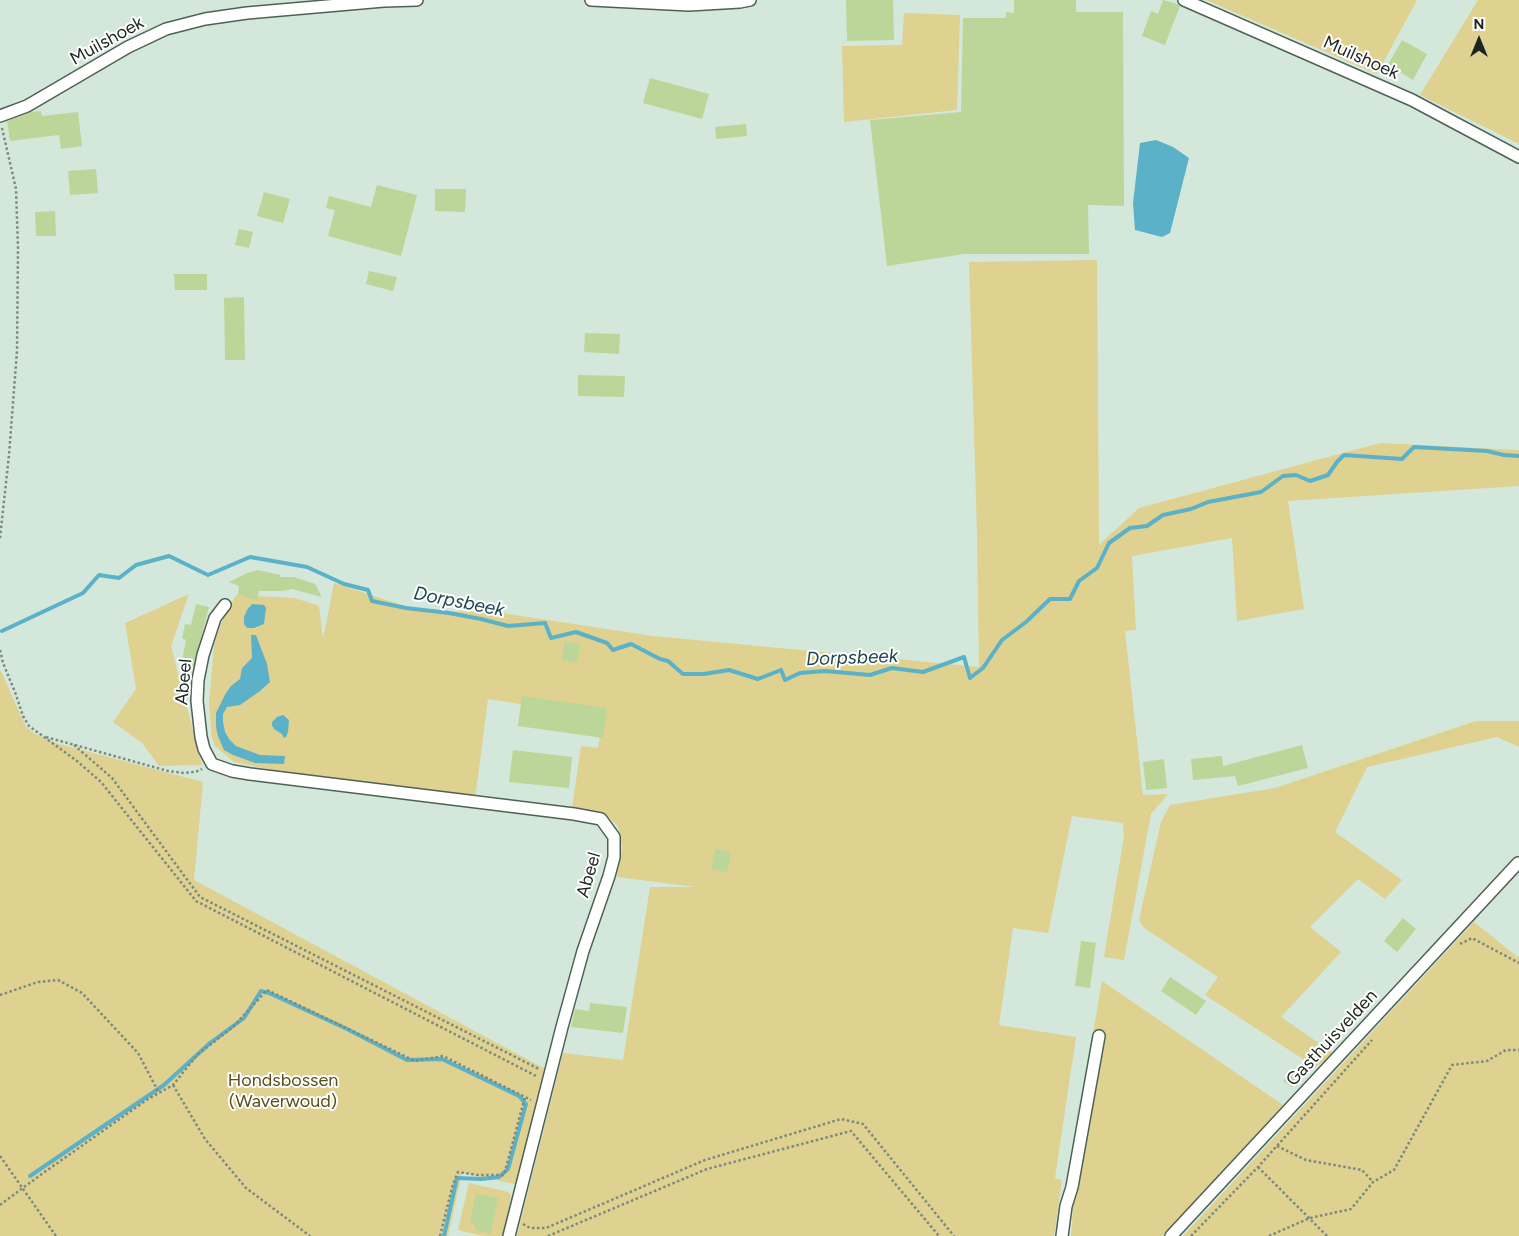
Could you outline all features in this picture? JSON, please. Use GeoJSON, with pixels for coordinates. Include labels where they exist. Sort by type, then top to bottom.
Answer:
{"type":"FeatureCollection","features":[{"type":"Feature","properties":{"kind":"street","name":"Muilshoek"},"geometry":{"type":"LineString","coordinates":[[0,116],[26,106],[128,47],[166,29],[205,19],[247,13],[384,1],[417,0]]}},
{"type":"Feature","properties":{"kind":"street"},"geometry":{"type":"LineString","coordinates":[[591,0],[689,5],[750,0]]}},
{"type":"Feature","properties":{"kind":"street","name":"Muilshoek"},"geometry":{"type":"LineString","coordinates":[[1184,0],[1412,100],[1519,157]]}},
{"type":"Feature","properties":{"kind":"street","name":"Abeel"},"geometry":{"type":"LineString","coordinates":[[224,605],[215,618],[203,655],[198,680],[197,701],[201,737],[204,749],[212,764],[227,770],[250,774],[574,814],[601,819],[614,837],[614,857],[582,951],[509,1236]]}},
{"type":"Feature","properties":{"kind":"street","name":"Gasthuisvelden"},"geometry":{"type":"LineString","coordinates":[[1171,1236],[1518,863]]}},
{"type":"Feature","properties":{"kind":"street"},"geometry":{"type":"LineString","coordinates":[[1062,1236],[1066,1206],[1072,1187],[1099,1036]]}},
{"type":"Feature","properties":{"kind":"path"},"geometry":{"type":"LineString","coordinates":[[0,122],[16,189],[18,247],[17,351],[0,538]]}},
{"type":"Feature","properties":{"kind":"path"},"geometry":{"type":"LineString","coordinates":[[0,650],[2,664],[16,692],[25,720],[29,726],[102,782],[196,901],[549,1079]]}},
{"type":"Feature","properties":{"kind":"path"},"geometry":{"type":"LineString","coordinates":[[44,737],[132,762],[178,772],[195,772],[212,764]]}},
{"type":"Feature","properties":{"kind":"path"},"geometry":{"type":"LineString","coordinates":[[74,745],[112,778],[200,896],[549,1079]]}},
{"type":"Feature","properties":{"kind":"path"},"geometry":{"type":"LineString","coordinates":[[1456,946],[1472,938],[1519,963]]}},
{"type":"Feature","properties":{"kind":"path"},"geometry":{"type":"LineString","coordinates":[[0,995],[38,982],[58,980],[82,993],[138,1054],[159,1093]]}},
{"type":"Feature","properties":{"kind":"path"},"geometry":{"type":"LineString","coordinates":[[0,1205],[109,1127],[173,1085],[197,1055],[233,1027],[267,990],[415,1061],[443,1056],[542,1105]]}},
{"type":"Feature","properties":{"kind":"path"},"geometry":{"type":"LineString","coordinates":[[1191,1236],[1258,1167],[1378,1033]]}},
{"type":"Feature","properties":{"kind":"path"},"geometry":{"type":"LineString","coordinates":[[1269,1236],[1310,1218],[1351,1209],[1373,1182],[1394,1170],[1452,1065],[1487,1061],[1506,1050],[1519,1050]]}},
{"type":"Feature","properties":{"kind":"path"},"geometry":{"type":"LineString","coordinates":[[173,1085],[204,1139],[246,1188],[310,1236]]}},
{"type":"Feature","properties":{"kind":"path"},"geometry":{"type":"LineString","coordinates":[[440,1236],[453,1184],[458,1172],[478,1175],[504,1175],[525,1097]]}},
{"type":"Feature","properties":{"kind":"path"},"geometry":{"type":"LineString","coordinates":[[521,1221],[530,1228],[546,1228],[705,1160],[841,1120],[863,1124],[954,1236]]}},
{"type":"Feature","properties":{"kind":"path"},"geometry":{"type":"LineString","coordinates":[[548,1236],[707,1169],[851,1131],[939,1236]]}},
{"type":"Feature","properties":{"kind":"path"},"geometry":{"type":"LineString","coordinates":[[1276,1146],[1306,1160],[1362,1170],[1373,1182]]}},
{"type":"Feature","properties":{"kind":"path"},"geometry":{"type":"LineString","coordinates":[[0,1156],[56,1236]]}},
{"type":"Feature","properties":{"kind":"path"},"geometry":{"type":"LineString","coordinates":[[1258,1167],[1327,1236]]}},
{"type":"Feature","properties":{"kind":"green space"},"geometry":{"type":"Polygon","coordinates":[[[1206,0],[1417,0],[1377,74],[1206,0]]]}},
{"type":"Feature","properties":{"kind":"green space"},"geometry":{"type":"Polygon","coordinates":[[[1478,0],[1519,0],[1519,144],[1420,95],[1478,0]]]}},
{"type":"Feature","properties":{"kind":"green space"},"geometry":{"type":"Polygon","coordinates":[[[904,13],[960,15],[957,110],[844,122],[842,46],[902,45],[904,13]]]}},
{"type":"Feature","properties":{"kind":"green space"},"geometry":{"type":"Polygon","coordinates":[[[1097,260],[1099,545],[1139,508],[1380,443],[1519,450],[1519,486],[1288,501],[1304,609],[1237,621],[1232,538],[1132,556],[1136,630],[1125,631],[1143,795],[1168,794],[1151,814],[1124,960],[1104,957],[1124,836],[1123,823],[1072,816],[1048,933],[1013,928],[999,1025],[1076,1037],[1055,1178],[1062,1180],[1054,1236],[517,1236],[563,1053],[623,1060],[650,887],[695,887],[617,877],[622,847],[618,826],[603,812],[572,808],[581,746],[598,748],[603,717],[488,699],[475,799],[297,775],[234,762],[215,746],[212,738],[209,703],[214,645],[221,624],[236,595],[295,598],[319,606],[323,639],[334,583],[417,610],[501,613],[653,636],[979,667],[969,262],[1097,260]]]}},
{"type":"Feature","properties":{"kind":"green space"},"geometry":{"type":"Polygon","coordinates":[[[189,594],[171,646],[202,765],[159,766],[142,743],[113,722],[136,689],[125,623],[189,594]]]}},
{"type":"Feature","properties":{"kind":"green space","name":"Hondsbossen (Waverwoud)"},"geometry":{"type":"Polygon","coordinates":[[[0,671],[26,727],[35,734],[59,744],[203,782],[194,880],[549,1071],[515,1184],[462,1173],[448,1236],[0,1236],[0,671]]]}},
{"type":"Feature","properties":{"kind":"green space"},"geometry":{"type":"Polygon","coordinates":[[[1476,721],[1519,721],[1519,747],[1497,737],[1367,767],[1335,832],[1402,880],[1385,899],[1358,879],[1310,927],[1341,952],[1281,1017],[1336,1055],[1315,1067],[1205,995],[1218,977],[1143,927],[1139,920],[1161,822],[1170,805],[1275,788],[1476,721]]]}},
{"type":"Feature","properties":{"kind":"green space"},"geometry":{"type":"Polygon","coordinates":[[[1474,922],[1519,958],[1519,1236],[1183,1236],[1474,922]]]}},
{"type":"Feature","properties":{"kind":"green space"},"geometry":{"type":"Polygon","coordinates":[[[1102,981],[1283,1105],[1163,1236],[1071,1236],[1074,1181],[1072,1157],[1102,981]]]}},
{"type":"Feature","properties":{"kind":"green space"},"geometry":{"type":"Polygon","coordinates":[[[469,1183],[508,1192],[511,1195],[504,1236],[483,1236],[458,1230],[469,1183]]]}},
{"type":"Feature","properties":{"kind":"water"},"geometry":{"type":"Polygon","coordinates":[[[1156,140],[1173,147],[1189,158],[1170,233],[1162,237],[1135,230],[1133,203],[1140,143],[1156,140]]]}},
{"type":"Feature","properties":{"kind":"water"},"geometry":{"type":"Polygon","coordinates":[[[252,604],[264,605],[266,608],[264,624],[254,628],[247,628],[244,624],[244,617],[252,604]]]}},
{"type":"Feature","properties":{"kind":"water"},"geometry":{"type":"Polygon","coordinates":[[[251,635],[256,635],[267,664],[270,682],[240,705],[227,707],[223,714],[225,732],[236,746],[260,755],[285,756],[284,764],[255,763],[233,755],[224,750],[218,736],[216,713],[226,693],[240,679],[242,668],[252,658],[251,635]]]}},
{"type":"Feature","properties":{"kind":"water"},"geometry":{"type":"Polygon","coordinates":[[[283,715],[289,720],[288,732],[284,738],[272,725],[272,722],[277,717],[283,715]]]}},
{"type":"Feature","properties":{"kind":"building"},"geometry":{"type":"Polygon","coordinates":[[[846,0],[893,0],[894,40],[847,41],[846,0]]]}},
{"type":"Feature","properties":{"kind":"building"},"geometry":{"type":"Polygon","coordinates":[[[1014,0],[1076,0],[1076,12],[1123,12],[1124,206],[1088,205],[1089,254],[964,254],[887,266],[870,120],[961,112],[963,18],[1006,18],[1006,12],[1014,13],[1014,0]]]}},
{"type":"Feature","properties":{"kind":"building"},"geometry":{"type":"Polygon","coordinates":[[[1163,0],[1180,6],[1165,45],[1142,36],[1151,11],[1158,14],[1163,0]]]}},
{"type":"Feature","properties":{"kind":"building"},"geometry":{"type":"Polygon","coordinates":[[[1402,40],[1427,54],[1413,80],[1388,65],[1402,40]]]}},
{"type":"Feature","properties":{"kind":"building"},"geometry":{"type":"Polygon","coordinates":[[[650,78],[709,94],[702,119],[643,103],[650,78]]]}},
{"type":"Feature","properties":{"kind":"building"},"geometry":{"type":"Polygon","coordinates":[[[41,111],[42,116],[78,112],[82,146],[61,149],[59,135],[10,141],[7,121],[31,112],[41,111]]]}},
{"type":"Feature","properties":{"kind":"building"},"geometry":{"type":"Polygon","coordinates":[[[746,124],[747,136],[716,139],[715,127],[746,124]]]}},
{"type":"Feature","properties":{"kind":"building"},"geometry":{"type":"Polygon","coordinates":[[[96,169],[98,193],[70,195],[68,171],[96,169]]]}},
{"type":"Feature","properties":{"kind":"building"},"geometry":{"type":"Polygon","coordinates":[[[377,185],[417,195],[401,256],[328,236],[335,210],[326,208],[329,196],[371,207],[377,185]]]}},
{"type":"Feature","properties":{"kind":"building"},"geometry":{"type":"Polygon","coordinates":[[[435,189],[466,189],[465,212],[435,211],[435,189]]]}},
{"type":"Feature","properties":{"kind":"building"},"geometry":{"type":"Polygon","coordinates":[[[264,192],[290,199],[283,223],[257,216],[264,192]]]}},
{"type":"Feature","properties":{"kind":"building"},"geometry":{"type":"Polygon","coordinates":[[[55,211],[56,236],[36,236],[35,212],[55,211]]]}},
{"type":"Feature","properties":{"kind":"building"},"geometry":{"type":"Polygon","coordinates":[[[239,229],[253,232],[249,248],[235,245],[239,229]]]}},
{"type":"Feature","properties":{"kind":"building"},"geometry":{"type":"Polygon","coordinates":[[[369,271],[397,277],[393,291],[366,284],[369,271]]]}},
{"type":"Feature","properties":{"kind":"building"},"geometry":{"type":"Polygon","coordinates":[[[174,274],[207,274],[207,290],[175,290],[174,274]]]}},
{"type":"Feature","properties":{"kind":"building"},"geometry":{"type":"Polygon","coordinates":[[[244,297],[245,360],[225,360],[224,298],[244,297]]]}},
{"type":"Feature","properties":{"kind":"building"},"geometry":{"type":"Polygon","coordinates":[[[585,333],[620,334],[619,354],[584,352],[585,333]]]}},
{"type":"Feature","properties":{"kind":"building"},"geometry":{"type":"Polygon","coordinates":[[[578,375],[625,376],[624,397],[578,396],[578,375]]]}},
{"type":"Feature","properties":{"kind":"building"},"geometry":{"type":"Polygon","coordinates":[[[258,570],[280,575],[280,577],[294,577],[315,584],[322,597],[292,589],[259,591],[257,600],[238,595],[239,586],[229,582],[258,570]]]}},
{"type":"Feature","properties":{"kind":"building"},"geometry":{"type":"Polygon","coordinates":[[[196,604],[209,607],[193,669],[181,666],[186,640],[182,638],[185,624],[191,625],[196,604]]]}},
{"type":"Feature","properties":{"kind":"building"},"geometry":{"type":"Polygon","coordinates":[[[565,641],[580,644],[577,663],[562,660],[565,641]]]}},
{"type":"Feature","properties":{"kind":"building"},"geometry":{"type":"Polygon","coordinates":[[[522,696],[607,708],[603,738],[518,726],[522,696]]]}},
{"type":"Feature","properties":{"kind":"building"},"geometry":{"type":"Polygon","coordinates":[[[1302,745],[1308,768],[1238,786],[1235,776],[1193,780],[1191,759],[1222,756],[1223,766],[1302,745]]]}},
{"type":"Feature","properties":{"kind":"building"},"geometry":{"type":"Polygon","coordinates":[[[513,750],[572,757],[569,788],[509,782],[513,750]]]}},
{"type":"Feature","properties":{"kind":"building"},"geometry":{"type":"Polygon","coordinates":[[[1164,759],[1167,788],[1146,790],[1143,762],[1164,759]]]}},
{"type":"Feature","properties":{"kind":"building"},"geometry":{"type":"Polygon","coordinates":[[[715,849],[731,852],[727,872],[711,869],[715,849]]]}},
{"type":"Feature","properties":{"kind":"building"},"geometry":{"type":"Polygon","coordinates":[[[1403,918],[1416,929],[1397,952],[1384,941],[1403,918]]]}},
{"type":"Feature","properties":{"kind":"building"},"geometry":{"type":"Polygon","coordinates":[[[1081,941],[1096,943],[1090,988],[1075,986],[1081,941]]]}},
{"type":"Feature","properties":{"kind":"building"},"geometry":{"type":"Polygon","coordinates":[[[1170,977],[1206,1001],[1196,1015],[1161,991],[1170,977]]]}},
{"type":"Feature","properties":{"kind":"building"},"geometry":{"type":"Polygon","coordinates":[[[590,1003],[627,1007],[623,1033],[571,1027],[575,1009],[589,1011],[590,1003]]]}},
{"type":"Feature","properties":{"kind":"building"},"geometry":{"type":"Polygon","coordinates":[[[1291,1071],[1299,1077],[1292,1087],[1283,1081],[1291,1071]]]}},
{"type":"Feature","properties":{"kind":"building"},"geometry":{"type":"Polygon","coordinates":[[[476,1194],[498,1198],[491,1234],[476,1230],[474,1223],[470,1222],[476,1194]]]}},
{"type":"Feature","properties":{"kind":"waterway","name":"Dorpsbeek"},"geometry":{"type":"LineString","coordinates":[[2,631],[83,593],[99,575],[119,578],[136,565],[169,556],[208,575],[250,557],[307,567],[344,584],[368,590],[372,601],[406,608],[449,613],[508,626],[545,623],[551,638],[576,632],[607,643],[613,650],[631,644],[660,659],[668,661],[683,674],[704,674],[729,670],[758,679],[781,670],[785,680],[800,673],[825,671],[870,675],[892,668],[923,672],[964,657],[970,678],[983,668],[1002,640],[1026,622],[1050,599],[1070,599],[1079,581],[1097,568],[1109,543],[1130,528],[1147,526],[1163,515],[1191,509],[1208,502],[1261,492],[1283,476],[1296,475],[1310,481],[1328,475],[1344,455],[1402,459],[1414,447],[1487,451],[1519,456]]}},
{"type":"Feature","properties":{"kind":"waterway"},"geometry":{"type":"LineString","coordinates":[[30,1176],[164,1085],[210,1043],[244,1018],[261,991],[347,1029],[407,1060],[442,1059],[519,1096],[526,1104],[508,1169],[499,1177],[481,1179],[457,1178],[444,1236]]}}]}
